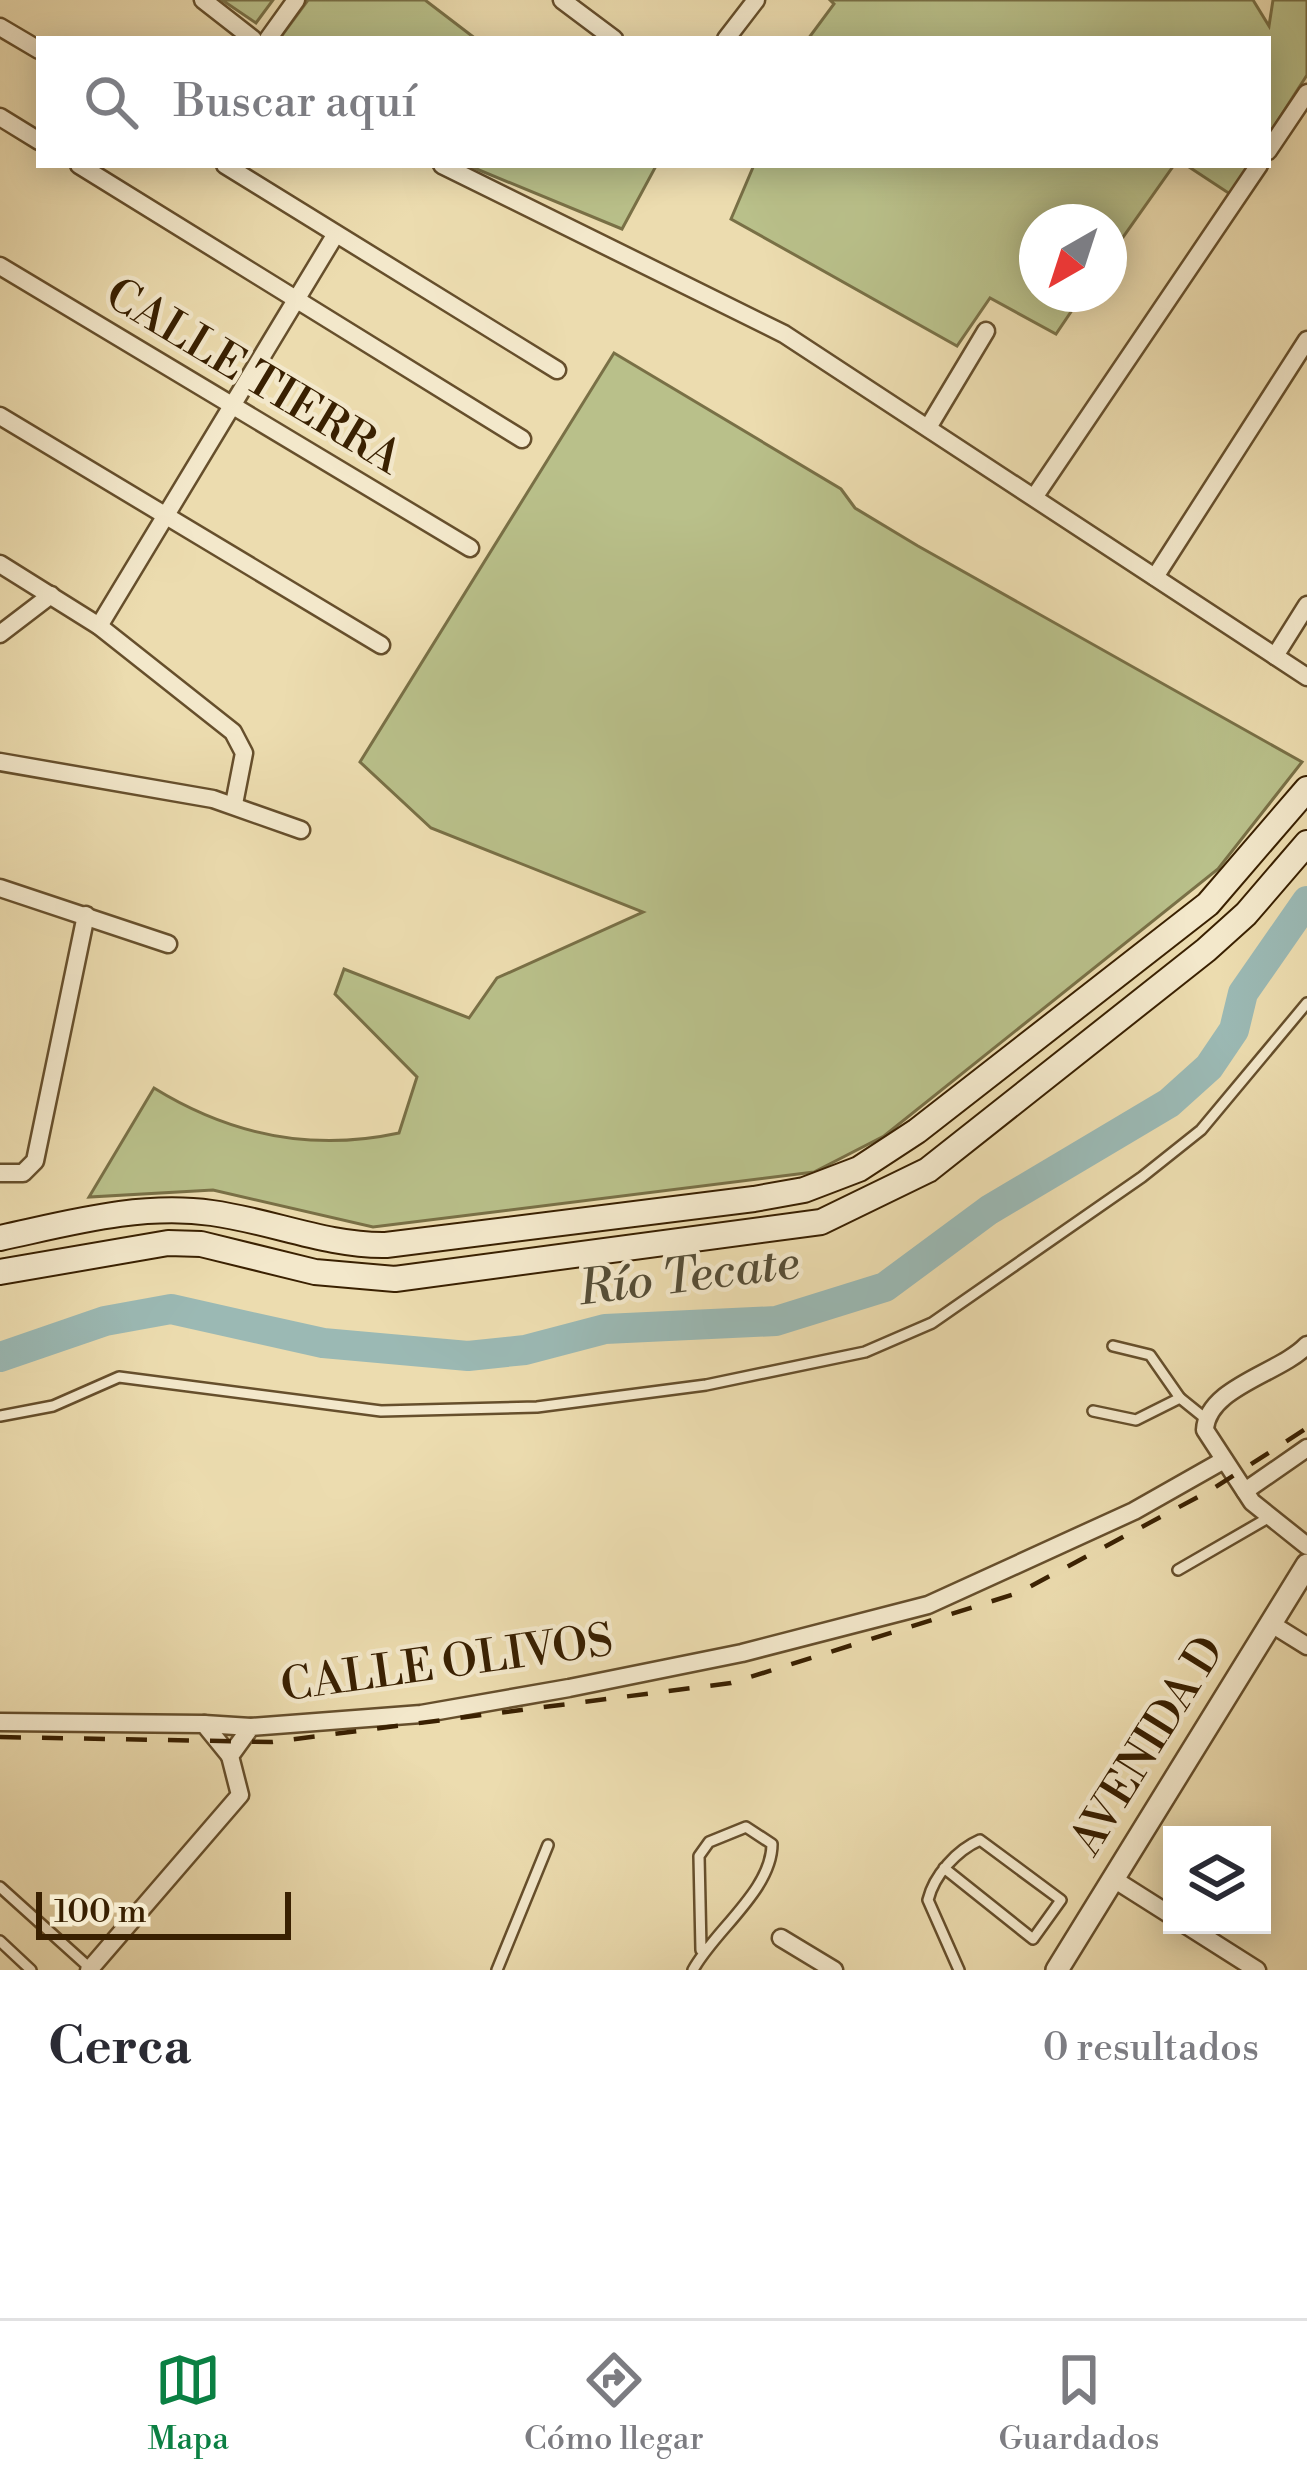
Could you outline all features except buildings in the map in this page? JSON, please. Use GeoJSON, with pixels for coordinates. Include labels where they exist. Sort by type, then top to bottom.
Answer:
{"type":"FeatureCollection","features":[{"type":"Feature","properties":{"kind":"main road"},"geometry":{"type":"LineString","coordinates":[[0,1238],[159,1209],[228,1215],[339,1241],[386,1245],[754,1199],[830,1182],[903,1142],[1208,904],[1307,789]]}},
{"type":"Feature","properties":{"kind":"main road"},"geometry":{"type":"LineString","coordinates":[[0,1272],[168,1243],[201,1244],[315,1272],[395,1279],[821,1222],[928,1170],[1206,950],[1246,914],[1307,843]]}},
{"type":"Feature","properties":{"kind":"street"},"geometry":{"type":"LineString","coordinates":[[203,0],[249,36]]}},
{"type":"Feature","properties":{"kind":"street"},"geometry":{"type":"LineString","coordinates":[[270,36],[296,0]]}},
{"type":"Feature","properties":{"kind":"street"},"geometry":{"type":"LineString","coordinates":[[562,0],[583,6],[611,36]]}},
{"type":"Feature","properties":{"kind":"street"},"geometry":{"type":"LineString","coordinates":[[728,36],[756,0]]}},
{"type":"Feature","properties":{"kind":"street"},"geometry":{"type":"LineString","coordinates":[[0,27],[36,48]]}},
{"type":"Feature","properties":{"kind":"street"},"geometry":{"type":"LineString","coordinates":[[1271,147],[1307,93]]}},
{"type":"Feature","properties":{"kind":"street"},"geometry":{"type":"LineString","coordinates":[[0,118],[36,139]]}},
{"type":"Feature","properties":{"kind":"street"},"geometry":{"type":"LineString","coordinates":[[84,168],[522,439]]}},
{"type":"Feature","properties":{"kind":"street"},"geometry":{"type":"LineString","coordinates":[[230,168],[334,237],[557,370]]}},
{"type":"Feature","properties":{"kind":"street"},"geometry":{"type":"LineString","coordinates":[[446,168],[469,183],[735,307],[928,426],[1307,677]]}},
{"type":"Feature","properties":{"kind":"street"},"geometry":{"type":"LineString","coordinates":[[1035,496],[1256,168]]}},
{"type":"Feature","properties":{"kind":"street"},"geometry":{"type":"LineString","coordinates":[[99,626],[334,237]]}},
{"type":"Feature","properties":{"kind":"street","name":"CALLE TIERRA"},"geometry":{"type":"LineString","coordinates":[[0,266],[470,548]]}},
{"type":"Feature","properties":{"kind":"street"},"geometry":{"type":"LineString","coordinates":[[928,426],[986,331]]}},
{"type":"Feature","properties":{"kind":"street"},"geometry":{"type":"LineString","coordinates":[[1155,577],[1307,340]]}},
{"type":"Feature","properties":{"kind":"street"},"geometry":{"type":"LineString","coordinates":[[0,416],[381,645]]}},
{"type":"Feature","properties":{"kind":"street"},"geometry":{"type":"LineString","coordinates":[[0,564],[99,626],[219,718],[241,742],[243,766],[234,804]]}},
{"type":"Feature","properties":{"kind":"street"},"geometry":{"type":"LineString","coordinates":[[0,634],[51,595]]}},
{"type":"Feature","properties":{"kind":"street"},"geometry":{"type":"LineString","coordinates":[[1274,656],[1307,605]]}},
{"type":"Feature","properties":{"kind":"street"},"geometry":{"type":"LineString","coordinates":[[0,762],[234,804],[301,830]]}},
{"type":"Feature","properties":{"kind":"street"},"geometry":{"type":"LineString","coordinates":[[0,888],[168,944]]}},
{"type":"Feature","properties":{"kind":"street"},"geometry":{"type":"LineString","coordinates":[[0,1173],[31,1170],[86,915]]}},
{"type":"Feature","properties":{"kind":"street"},"geometry":{"type":"LineString","coordinates":[[1307,1345],[1224,1399],[1206,1419],[1209,1439],[1245,1491],[1268,1518],[1307,1546]]}},
{"type":"Feature","properties":{"kind":"street"},"geometry":{"type":"LineString","coordinates":[[1245,1491],[1307,1448]]}},
{"type":"Feature","properties":{"kind":"street","name":"CALLE OLIVOS"},"geometry":{"type":"LineString","coordinates":[[230,1756],[251,1727],[422,1714],[742,1653],[956,1596],[1134,1511],[1224,1460]]}},
{"type":"Feature","properties":{"kind":"street","name":"AVENIDA D"},"geometry":{"type":"LineString","coordinates":[[1058,1970],[1307,1565]]}},
{"type":"Feature","properties":{"kind":"street"},"geometry":{"type":"LineString","coordinates":[[1270,1623],[1307,1646]]}},
{"type":"Feature","properties":{"kind":"street"},"geometry":{"type":"LineString","coordinates":[[0,1722],[251,1727]]}},
{"type":"Feature","properties":{"kind":"street"},"geometry":{"type":"LineString","coordinates":[[90,1969],[240,1795],[230,1756],[204,1724]]}},
{"type":"Feature","properties":{"kind":"street"},"geometry":{"type":"LineString","coordinates":[[1112,1879],[1163,1910]]}},
{"type":"Feature","properties":{"kind":"street"},"geometry":{"type":"LineString","coordinates":[[1200,1934],[1257,1970]]}},
{"type":"Feature","properties":{"kind":"street"},"geometry":{"type":"LineString","coordinates":[[781,1938],[834,1970]]}},
{"type":"Feature","properties":{"kind":"lane"},"geometry":{"type":"LineString","coordinates":[[0,1416],[52,1406],[119,1377],[381,1412],[537,1407],[706,1385],[865,1352],[932,1323],[1142,1178],[1201,1130],[1307,1003]]}},
{"type":"Feature","properties":{"kind":"lane"},"geometry":{"type":"LineString","coordinates":[[1113,1346],[1150,1354],[1180,1398],[1206,1419]]}},
{"type":"Feature","properties":{"kind":"lane"},"geometry":{"type":"LineString","coordinates":[[1093,1412],[1136,1420],[1180,1398]]}},
{"type":"Feature","properties":{"kind":"lane"},"geometry":{"type":"LineString","coordinates":[[1178,1570],[1268,1518]]}},
{"type":"Feature","properties":{"kind":"lane"},"geometry":{"type":"LineString","coordinates":[[693,1970],[701,1950],[767,1872],[772,1844],[763,1834],[746,1827],[709,1842],[699,1856],[701,1950]]}},
{"type":"Feature","properties":{"kind":"lane"},"geometry":{"type":"LineString","coordinates":[[944,1868],[1033,1939],[1061,1900],[980,1840],[944,1868],[928,1900],[958,1970]]}},
{"type":"Feature","properties":{"kind":"lane"},"geometry":{"type":"LineString","coordinates":[[497,1970],[548,1845]]}},
{"type":"Feature","properties":{"kind":"lane"},"geometry":{"type":"LineString","coordinates":[[0,1887],[90,1969]]}},
{"type":"Feature","properties":{"kind":"lane"},"geometry":{"type":"LineString","coordinates":[[0,1941],[31,1970]]}},
{"type":"Feature","properties":{"kind":"green space"},"geometry":{"type":"Polygon","coordinates":[[[222,0],[273,0],[256,23],[222,0]]]}},
{"type":"Feature","properties":{"kind":"green space"},"geometry":{"type":"Polygon","coordinates":[[[308,0],[425,0],[472,36],[281,36],[308,0]]]}},
{"type":"Feature","properties":{"kind":"green space"},"geometry":{"type":"Polygon","coordinates":[[[830,0],[1253,0],[1269,26],[1273,0],[1307,0],[1307,75],[1271,131],[1271,36],[810,36],[834,4],[830,0]]]}},
{"type":"Feature","properties":{"kind":"green space"},"geometry":{"type":"Polygon","coordinates":[[[474,168],[655,168],[622,229],[474,168]]]}},
{"type":"Feature","properties":{"kind":"green space"},"geometry":{"type":"Polygon","coordinates":[[[753,168],[1172,168],[1127,232],[1127,204],[1019,204],[1019,312],[1071,312],[1056,334],[990,298],[957,346],[731,219],[753,168]]]}},
{"type":"Feature","properties":{"kind":"green space"},"geometry":{"type":"Polygon","coordinates":[[[1191,168],[1247,168],[1230,194],[1191,168]]]}},
{"type":"Feature","properties":{"kind":"green space"},"geometry":{"type":"Polygon","coordinates":[[[614,353],[841,489],[855,508],[918,546],[1302,762],[1218,869],[884,1136],[814,1172],[373,1227],[213,1190],[89,1197],[154,1088],[212,1118],[272,1135],[334,1141],[399,1133],[417,1077],[335,994],[344,969],[469,1018],[497,978],[643,912],[431,828],[360,762],[614,353]]]}},
{"type":"Feature","properties":{"kind":"waterway","name":"Río Tecate"},"geometry":{"type":"LineString","coordinates":[[0,1357],[105,1321],[171,1309],[323,1343],[468,1356],[525,1350],[605,1329],[776,1321],[885,1287],[989,1210],[1169,1103],[1209,1067],[1234,1030],[1243,993],[1307,901]]}},
{"type":"Feature","properties":{"kind":"railway"},"geometry":{"type":"LineString","coordinates":[[0,1737],[272,1742],[731,1683],[1018,1593],[1211,1490],[1307,1428]]}}]}
